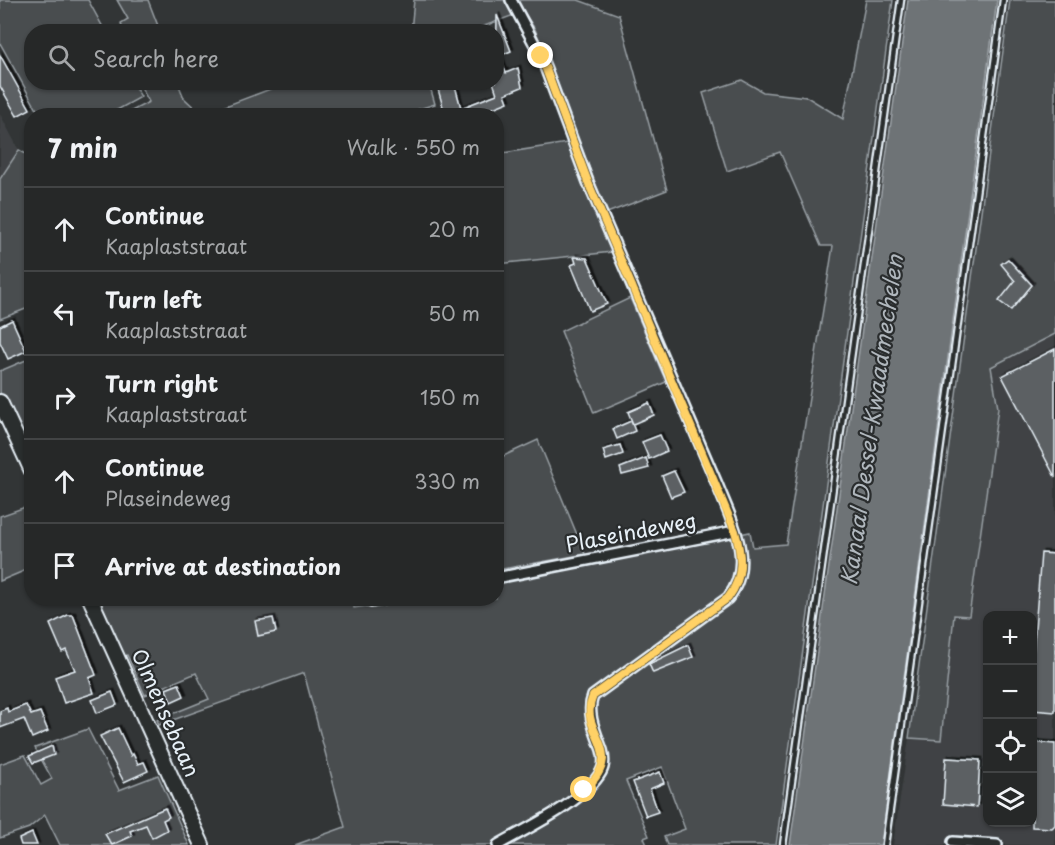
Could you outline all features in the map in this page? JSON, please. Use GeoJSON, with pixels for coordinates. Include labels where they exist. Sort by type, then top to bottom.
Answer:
{"type":"FeatureCollection","features":[{"type":"Feature","properties":{"kind":"street","name":"Plaseindeweg"},"geometry":{"type":"LineString","coordinates":[[504,576],[735,531],[588,182],[541,56],[511,0]]}},
{"type":"Feature","properties":{"kind":"street"},"geometry":{"type":"LineString","coordinates":[[0,402],[24,454]]}},
{"type":"Feature","properties":{"kind":"street"},"geometry":{"type":"LineString","coordinates":[[498,845],[575,797],[601,773],[604,757],[590,707],[593,696],[728,598],[738,585],[741,563],[735,531]]}},
{"type":"Feature","properties":{"kind":"street","name":"Olmensebaan"},"geometry":{"type":"LineString","coordinates":[[94,606],[202,845]]}},
{"type":"Feature","properties":{"kind":"street"},"geometry":{"type":"LineString","coordinates":[[953,842],[997,845]]}},
{"type":"Feature","properties":{"kind":"lane"},"geometry":{"type":"LineString","coordinates":[[783,845],[901,0]]}},
{"type":"Feature","properties":{"kind":"lane"},"geometry":{"type":"LineString","coordinates":[[885,845],[1003,0]]}},
{"type":"Feature","properties":{"kind":"shaded area"},"geometry":{"type":"Polygon","coordinates":[[[0,0],[88,0],[101,24],[24,24],[24,86],[0,43],[0,0]]]}},
{"type":"Feature","properties":{"kind":"shaded area"},"geometry":{"type":"Polygon","coordinates":[[[117,0],[148,0],[157,24],[121,24],[128,19],[117,0]]]}},
{"type":"Feature","properties":{"kind":"shaded area"},"geometry":{"type":"Polygon","coordinates":[[[414,0],[504,0],[514,15],[490,24],[412,24],[414,0]]]}},
{"type":"Feature","properties":{"kind":"shaded area"},"geometry":{"type":"Polygon","coordinates":[[[516,0],[578,0],[619,15],[667,190],[607,213],[535,29],[516,0]]]}},
{"type":"Feature","properties":{"kind":"shaded area"},"geometry":{"type":"Polygon","coordinates":[[[866,0],[893,0],[776,845],[667,845],[664,837],[685,829],[662,767],[626,781],[649,836],[644,838],[647,845],[295,845],[345,827],[304,673],[159,725],[157,720],[209,699],[196,673],[145,695],[127,655],[121,658],[97,606],[354,606],[354,608],[368,606],[504,606],[504,582],[750,532],[753,547],[786,544],[833,246],[821,246],[780,152],[727,171],[703,93],[742,80],[763,92],[807,97],[843,119],[866,0]]]}},
{"type":"Feature","properties":{"kind":"shaded area"},"geometry":{"type":"Polygon","coordinates":[[[1010,0],[1055,0],[1055,334],[991,367],[998,408],[969,616],[954,615],[941,740],[909,738],[1010,0]]]}},
{"type":"Feature","properties":{"kind":"shaded area"},"geometry":{"type":"Polygon","coordinates":[[[26,90],[137,90],[141,97],[121,108],[36,108],[26,90]]]}},
{"type":"Feature","properties":{"kind":"shaded area"},"geometry":{"type":"Polygon","coordinates":[[[143,90],[181,90],[184,98],[195,108],[137,108],[149,102],[143,90]]]}},
{"type":"Feature","properties":{"kind":"shaded area"},"geometry":{"type":"Polygon","coordinates":[[[268,90],[431,90],[435,104],[422,108],[220,108],[268,90]]]}},
{"type":"Feature","properties":{"kind":"shaded area"},"geometry":{"type":"Polygon","coordinates":[[[0,114],[19,150],[0,179],[0,114]]]}},
{"type":"Feature","properties":{"kind":"shaded area"},"geometry":{"type":"Polygon","coordinates":[[[567,143],[612,252],[504,263],[504,153],[567,143]]]}},
{"type":"Feature","properties":{"kind":"shaded area"},"geometry":{"type":"Polygon","coordinates":[[[19,150],[24,153],[24,310],[0,319],[0,179],[19,150]]]}},
{"type":"Feature","properties":{"kind":"shaded area"},"geometry":{"type":"Polygon","coordinates":[[[630,298],[666,382],[594,413],[561,331],[630,298]]]}},
{"type":"Feature","properties":{"kind":"shaded area"},"geometry":{"type":"Polygon","coordinates":[[[1055,334],[1055,845],[893,845],[909,738],[941,740],[954,615],[969,616],[998,408],[991,367],[1055,334]]]}},
{"type":"Feature","properties":{"kind":"shaded area"},"geometry":{"type":"Polygon","coordinates":[[[24,361],[24,445],[0,392],[0,371],[24,361]]]}},
{"type":"Feature","properties":{"kind":"shaded area"},"geometry":{"type":"Polygon","coordinates":[[[538,440],[585,554],[504,569],[504,456],[538,440]]]}},
{"type":"Feature","properties":{"kind":"shaded area"},"geometry":{"type":"Polygon","coordinates":[[[24,507],[24,571],[0,581],[0,516],[24,507]]]}},
{"type":"Feature","properties":{"kind":"shaded area"},"geometry":{"type":"Polygon","coordinates":[[[88,729],[119,790],[158,775],[189,845],[60,845],[45,815],[29,828],[0,838],[0,764],[25,755],[41,785],[52,779],[35,748],[88,729]]]}},
{"type":"Feature","properties":{"kind":"water","name":"Kanaal Dessel-Kwaadmechelen"},"geometry":{"type":"Polygon","coordinates":[[[908,0],[997,0],[881,845],[790,845],[908,0]]]}},
{"type":"Feature","properties":{"kind":"building"},"geometry":{"type":"Polygon","coordinates":[[[504,33],[511,51],[504,54],[504,33]]]}},
{"type":"Feature","properties":{"kind":"building"},"geometry":{"type":"Polygon","coordinates":[[[0,55],[29,108],[24,108],[24,112],[17,116],[0,86],[0,55]]]}},
{"type":"Feature","properties":{"kind":"building"},"geometry":{"type":"Polygon","coordinates":[[[504,68],[506,73],[518,68],[522,87],[505,94],[508,102],[493,108],[461,108],[497,94],[496,90],[504,90],[504,68]]]}},
{"type":"Feature","properties":{"kind":"building"},"geometry":{"type":"Polygon","coordinates":[[[438,90],[456,90],[461,108],[443,108],[438,90]]]}},
{"type":"Feature","properties":{"kind":"building"},"geometry":{"type":"Polygon","coordinates":[[[574,257],[587,258],[607,304],[590,311],[571,265],[576,263],[574,257]]]}},
{"type":"Feature","properties":{"kind":"building"},"geometry":{"type":"Polygon","coordinates":[[[1008,259],[1032,285],[1011,310],[999,301],[1015,281],[1001,264],[1008,259]]]}},
{"type":"Feature","properties":{"kind":"building"},"geometry":{"type":"Polygon","coordinates":[[[12,320],[24,347],[24,352],[8,359],[0,342],[0,326],[12,320]]]}},
{"type":"Feature","properties":{"kind":"building"},"geometry":{"type":"Polygon","coordinates":[[[1055,349],[1055,477],[1002,376],[1055,349]]]}},
{"type":"Feature","properties":{"kind":"building"},"geometry":{"type":"Polygon","coordinates":[[[649,403],[654,415],[633,424],[628,412],[649,403]]]}},
{"type":"Feature","properties":{"kind":"building"},"geometry":{"type":"Polygon","coordinates":[[[631,421],[635,431],[617,439],[613,429],[631,421]]]}},
{"type":"Feature","properties":{"kind":"building"},"geometry":{"type":"Polygon","coordinates":[[[660,435],[667,451],[649,459],[642,442],[660,435]]]}},
{"type":"Feature","properties":{"kind":"building"},"geometry":{"type":"Polygon","coordinates":[[[620,445],[623,454],[606,460],[603,450],[620,445]]]}},
{"type":"Feature","properties":{"kind":"building"},"geometry":{"type":"Polygon","coordinates":[[[646,458],[649,468],[622,475],[620,468],[646,458]]]}},
{"type":"Feature","properties":{"kind":"building"},"geometry":{"type":"Polygon","coordinates":[[[674,471],[684,492],[671,497],[662,476],[674,471]]]}},
{"type":"Feature","properties":{"kind":"building"},"geometry":{"type":"Polygon","coordinates":[[[1041,553],[1055,554],[1055,712],[1037,710],[1036,611],[1041,553]]]}},
{"type":"Feature","properties":{"kind":"building"},"geometry":{"type":"Polygon","coordinates":[[[68,615],[73,615],[96,675],[89,678],[94,693],[64,703],[55,677],[75,670],[66,650],[62,652],[50,624],[68,615]]]}},
{"type":"Feature","properties":{"kind":"building"},"geometry":{"type":"Polygon","coordinates":[[[273,618],[276,632],[258,636],[255,621],[273,618]]]}},
{"type":"Feature","properties":{"kind":"building"},"geometry":{"type":"Polygon","coordinates":[[[688,645],[693,657],[653,673],[649,664],[688,645]]]}},
{"type":"Feature","properties":{"kind":"building"},"geometry":{"type":"Polygon","coordinates":[[[179,684],[184,696],[171,702],[166,689],[179,684]]]}},
{"type":"Feature","properties":{"kind":"building"},"geometry":{"type":"Polygon","coordinates":[[[112,692],[117,705],[97,713],[92,700],[112,692]]]}},
{"type":"Feature","properties":{"kind":"building"},"geometry":{"type":"Polygon","coordinates":[[[26,705],[31,715],[40,712],[48,731],[32,738],[24,719],[0,728],[0,711],[7,708],[8,712],[26,705]]]}},
{"type":"Feature","properties":{"kind":"building"},"geometry":{"type":"Polygon","coordinates":[[[118,728],[131,756],[133,754],[138,764],[144,762],[148,771],[124,782],[100,736],[118,728]]]}},
{"type":"Feature","properties":{"kind":"building"},"geometry":{"type":"Polygon","coordinates":[[[1037,742],[1055,744],[1055,825],[1052,828],[1032,827],[1037,827],[1037,742]]]}},
{"type":"Feature","properties":{"kind":"building"},"geometry":{"type":"Polygon","coordinates":[[[52,746],[54,755],[33,763],[29,756],[52,746]]]}},
{"type":"Feature","properties":{"kind":"building"},"geometry":{"type":"Polygon","coordinates":[[[946,758],[980,760],[977,807],[943,804],[946,758]]]}},
{"type":"Feature","properties":{"kind":"building"},"geometry":{"type":"Polygon","coordinates":[[[660,772],[664,783],[650,789],[658,812],[646,816],[633,782],[660,772]]]}},
{"type":"Feature","properties":{"kind":"building"},"geometry":{"type":"Polygon","coordinates":[[[165,808],[169,817],[163,820],[167,830],[152,838],[146,825],[130,831],[132,836],[112,845],[105,834],[165,808]]]}},
{"type":"Feature","properties":{"kind":"building"},"geometry":{"type":"Polygon","coordinates":[[[32,833],[37,845],[21,845],[19,839],[32,833]]]}},
{"type":"Feature","properties":{"kind":"route"},"geometry":{"type":"LineString","coordinates":[[541,56],[588,182],[717,484],[739,544],[741,563],[738,585],[728,598],[620,673],[593,696],[590,707],[592,720],[604,757],[601,773],[584,790]]}}]}
